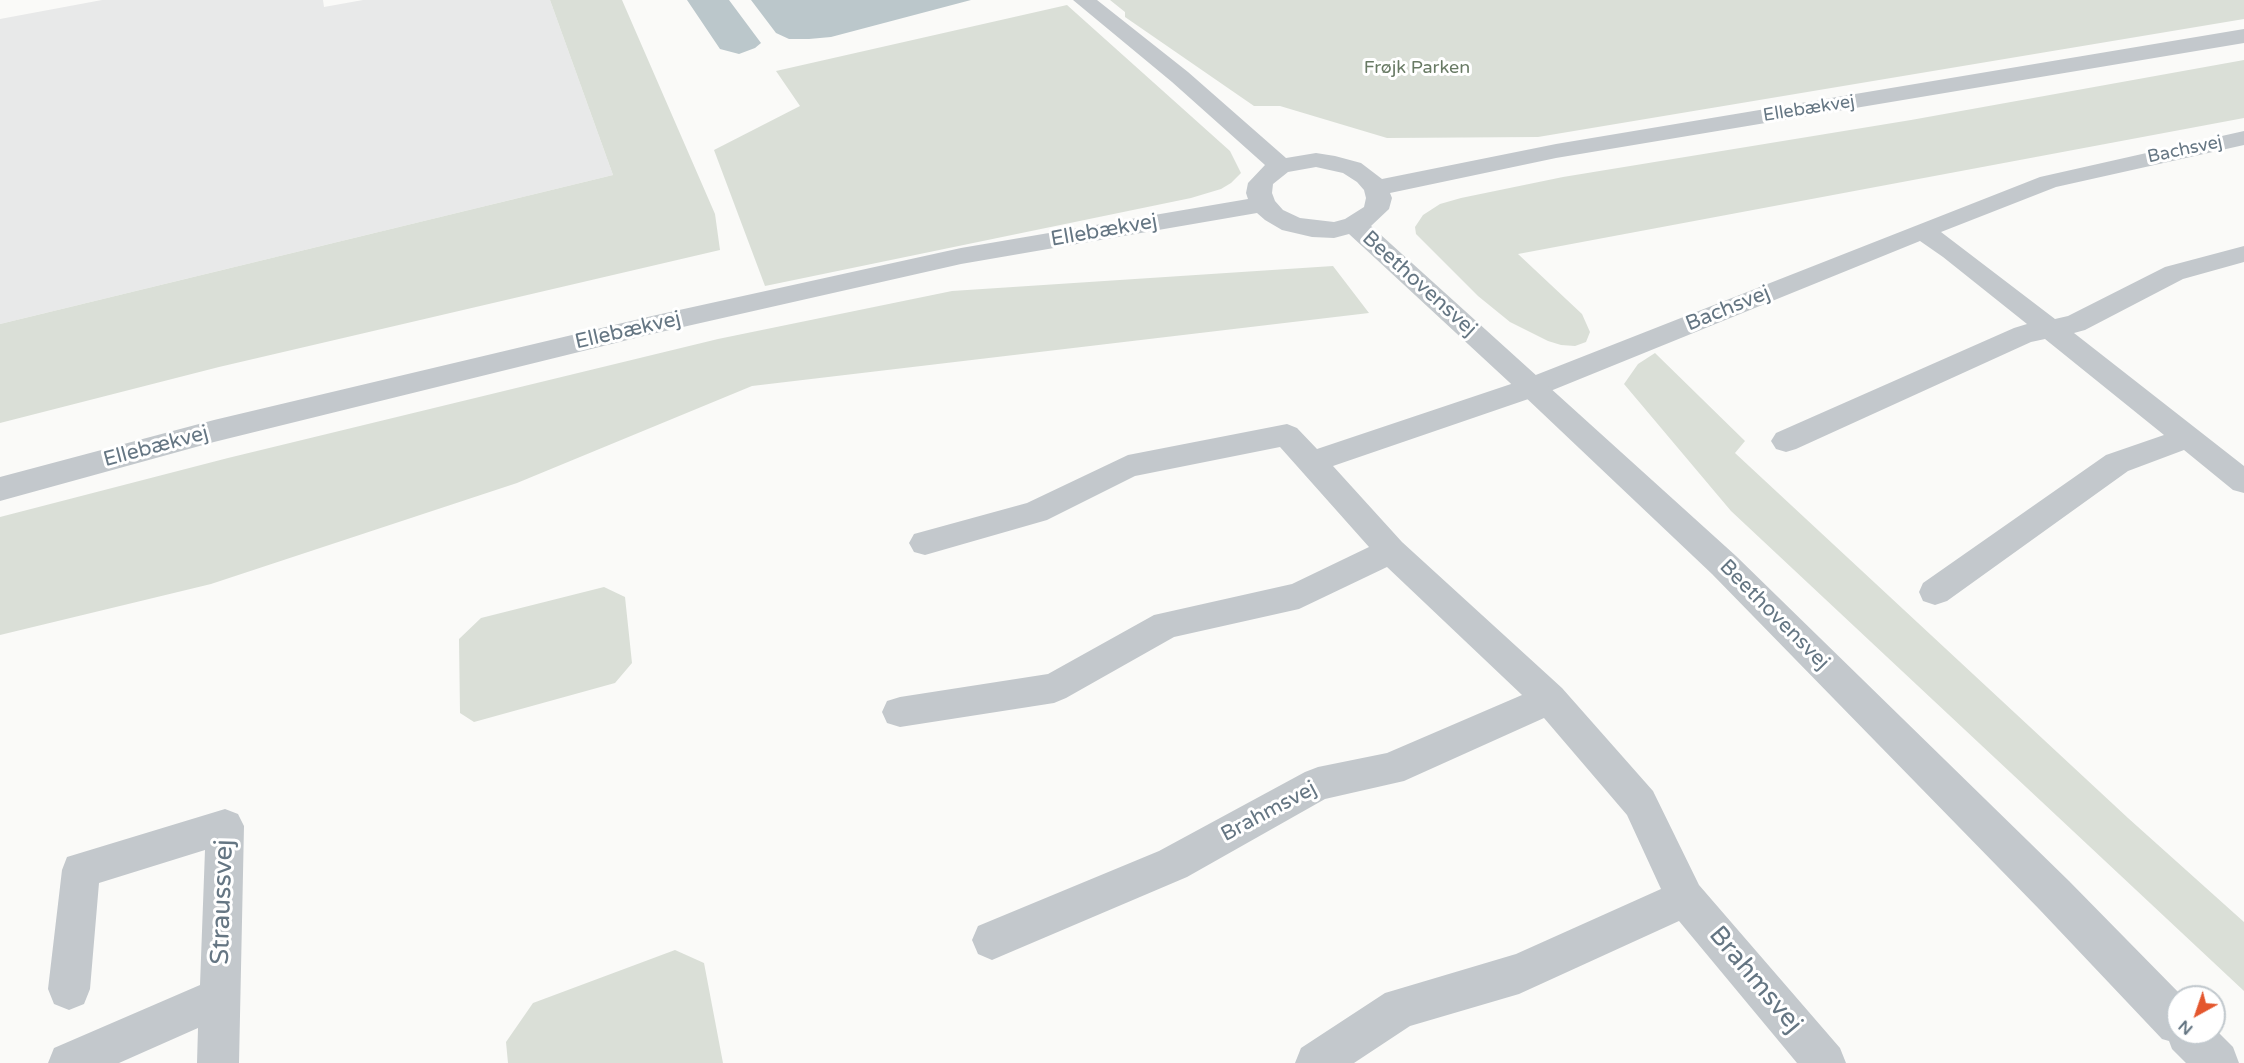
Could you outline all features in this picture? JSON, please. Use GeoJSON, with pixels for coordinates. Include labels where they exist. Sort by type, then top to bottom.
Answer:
{"type":"FeatureCollection","features":[{"type":"Feature","properties":{"kind":"street"},"geometry":{"type":"LineString","coordinates":[[1084,0],[1180,77],[1281,166]]}},
{"type":"Feature","properties":{"kind":"street","name":"Ellebækvej"},"geometry":{"type":"LineString","coordinates":[[1376,188],[1556,151],[2244,36]]}},
{"type":"Feature","properties":{"kind":"street","name":"Bachsvej"},"geometry":{"type":"LineString","coordinates":[[1533,387],[2048,182],[2244,138]]}},
{"type":"Feature","properties":{"kind":"street"},"geometry":{"type":"LineString","coordinates":[[1306,161],[1335,163],[1352,168],[1366,177],[1376,188],[1378,198],[1376,209],[1367,219],[1334,230],[1312,229],[1291,224],[1274,215],[1263,204],[1259,193],[1261,183],[1269,173],[1281,166],[1306,161]]}},
{"type":"Feature","properties":{"kind":"street","name":"Ellebækvej"},"geometry":{"type":"LineString","coordinates":[[0,489],[213,431],[652,325],[961,256],[1263,204]]}},
{"type":"Feature","properties":{"kind":"street","name":"Beethovensvej"},"geometry":{"type":"LineString","coordinates":[[1354,225],[1533,387],[1724,565],[2054,895],[2166,1011]]}},
{"type":"Feature","properties":{"kind":"street"},"geometry":{"type":"LineString","coordinates":[[1922,231],[2052,330],[2244,482]]}},
{"type":"Feature","properties":{"kind":"street"},"geometry":{"type":"LineString","coordinates":[[1786,441],[2024,334],[2075,324],[2174,273],[2244,254]]}},
{"type":"Feature","properties":{"kind":"street"},"geometry":{"type":"LineString","coordinates":[[1313,462],[1533,387]]}},
{"type":"Feature","properties":{"kind":"street","name":"Brahmsvej"},"geometry":{"type":"LineString","coordinates":[[925,543],[1036,512],[1128,466],[1287,435],[1391,551],[1550,699],[1640,803],[1685,898],[1825,1063]]}},
{"type":"Feature","properties":{"kind":"street"},"geometry":{"type":"LineString","coordinates":[[1935,592],[2117,463],[2186,438]]}},
{"type":"Feature","properties":{"kind":"street"},"geometry":{"type":"LineString","coordinates":[[900,712],[1054,688],[1166,625],[1299,596],[1391,551]]}},
{"type":"Feature","properties":{"kind":"street","name":"Brahmsvej"},"geometry":{"type":"LineString","coordinates":[[992,940],[1173,864],[1318,784],[1391,769],[1550,699]]}},
{"type":"Feature","properties":{"kind":"street","name":"Straussvej"},"geometry":{"type":"LineString","coordinates":[[69,989],[81,870],[225,826],[218,1063]]}},
{"type":"Feature","properties":{"kind":"street"},"geometry":{"type":"LineString","coordinates":[[1316,1063],[1400,1008],[1519,974],[1685,898]]}},
{"type":"Feature","properties":{"kind":"street"},"geometry":{"type":"LineString","coordinates":[[69,1063],[220,998]]}},
{"type":"Feature","properties":{"kind":"street"},"geometry":{"type":"LineString","coordinates":[[2200,1045],[2217,1063]]}},
{"type":"Feature","properties":{"kind":"shaded area"},"geometry":{"type":"Polygon","coordinates":[[[102,0],[323,0],[324,7],[363,0],[550,0],[613,175],[0,324],[0,19],[102,0]]]}},
{"type":"Feature","properties":{"kind":"shaded area"},"geometry":{"type":"Polygon","coordinates":[[[687,0],[729,0],[761,43],[739,54],[720,49],[687,0]]]}},
{"type":"Feature","properties":{"kind":"shaded area"},"geometry":{"type":"Polygon","coordinates":[[[751,0],[971,0],[831,37],[789,39],[776,33],[751,0]]]}},
{"type":"Feature","properties":{"kind":"green space"},"geometry":{"type":"Polygon","coordinates":[[[550,0],[622,0],[715,214],[720,250],[219,367],[0,423],[0,324],[613,175],[550,0]]]}},
{"type":"Feature","properties":{"kind":"green space","name":"Frøjk Parken"},"geometry":{"type":"Polygon","coordinates":[[[1110,0],[2244,0],[2244,19],[1538,137],[1387,138],[1280,106],[1254,106],[1125,17],[1125,12],[1110,0]]]}},
{"type":"Feature","properties":{"kind":"green space"},"geometry":{"type":"Polygon","coordinates":[[[1067,5],[1230,151],[1241,173],[1231,183],[1221,189],[1191,198],[765,286],[714,150],[800,106],[776,71],[1067,5]]]}},
{"type":"Feature","properties":{"kind":"green space"},"geometry":{"type":"Polygon","coordinates":[[[2244,60],[2244,118],[1518,254],[1582,314],[1590,332],[1586,342],[1575,346],[1548,341],[1510,322],[1478,296],[1416,234],[1415,227],[1423,215],[1440,204],[1461,198],[1563,177],[1911,120],[2244,60]]]}},
{"type":"Feature","properties":{"kind":"green space"},"geometry":{"type":"Polygon","coordinates":[[[1333,266],[1369,313],[752,386],[517,483],[211,584],[0,635],[0,517],[228,458],[718,339],[952,291],[1333,266]]]}},
{"type":"Feature","properties":{"kind":"green space"},"geometry":{"type":"Polygon","coordinates":[[[1655,353],[1745,441],[1735,453],[2128,818],[2244,922],[2244,991],[1731,511],[1624,384],[1638,364],[1655,353]]]}},
{"type":"Feature","properties":{"kind":"green space"},"geometry":{"type":"Polygon","coordinates":[[[604,587],[625,597],[632,663],[615,683],[474,722],[460,713],[459,639],[481,618],[604,587]]]}},
{"type":"Feature","properties":{"kind":"green space"},"geometry":{"type":"Polygon","coordinates":[[[675,950],[704,963],[723,1063],[508,1063],[506,1042],[533,1003],[675,950]]]}}]}
